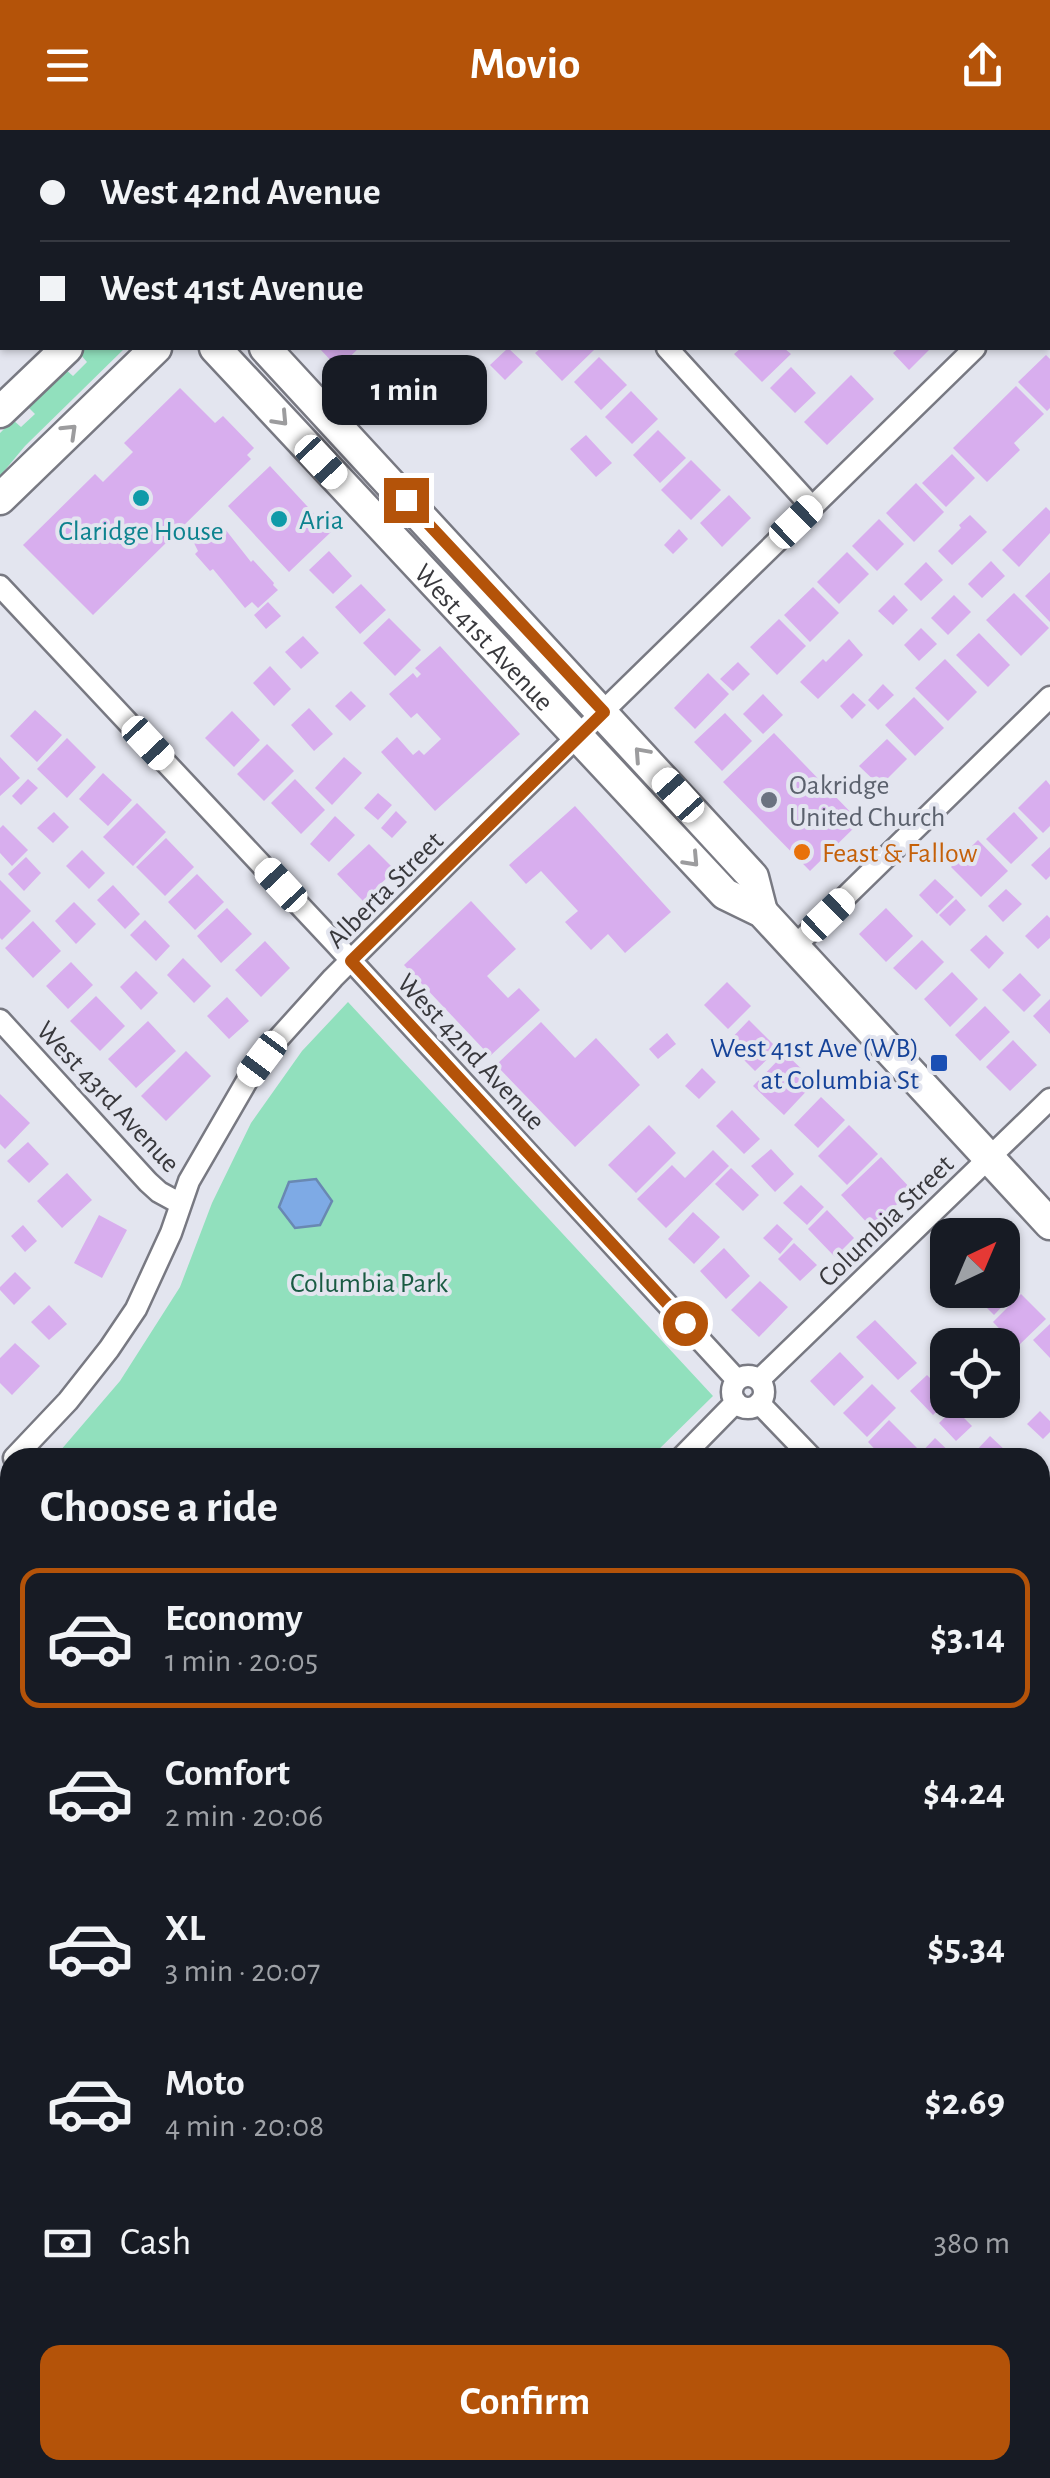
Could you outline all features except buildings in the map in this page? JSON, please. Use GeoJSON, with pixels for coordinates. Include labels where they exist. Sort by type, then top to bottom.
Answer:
{"type":"FeatureCollection","features":[{"type":"Feature","properties":{"kind":"main road"},"geometry":{"type":"LineString","coordinates":[[0,412],[65,350]]}},
{"type":"Feature","properties":{"kind":"main road"},"geometry":{"type":"LineString","coordinates":[[0,499],[154,350]]}},
{"type":"Feature","properties":{"kind":"main road","name":"West 41st Avenue"},"geometry":{"type":"LineString","coordinates":[[217,350],[724,894],[762,912],[1050,1224]]}},
{"type":"Feature","properties":{"kind":"main road","name":"West 41st Avenue"},"geometry":{"type":"LineString","coordinates":[[267,350],[754,877],[762,912]]}},
{"type":"Feature","properties":{"kind":"street"},"geometry":{"type":"LineString","coordinates":[[669,350],[812,507]]}},
{"type":"Feature","properties":{"kind":"street","name":"Alberta Street"},"geometry":{"type":"LineString","coordinates":[[22,1448],[68,1401],[136,1309],[171,1234],[189,1180],[248,1078],[277,1040],[351,961],[973,350]]}},
{"type":"Feature","properties":{"kind":"street","name":"West 42nd Avenue"},"geometry":{"type":"LineString","coordinates":[[0,586],[748,1380]]}},
{"type":"Feature","properties":{"kind":"street"},"geometry":{"type":"LineString","coordinates":[[793,948],[1050,697]]}},
{"type":"Feature","properties":{"kind":"street","name":"West 43rd Avenue"},"geometry":{"type":"LineString","coordinates":[[0,1020],[148,1182],[181,1204]]}},
{"type":"Feature","properties":{"kind":"street","name":"Columbia Street"},"geometry":{"type":"LineString","coordinates":[[748,1380],[855,1290],[1050,1099]]}},
{"type":"Feature","properties":{"kind":"street"},"geometry":{"type":"LineString","coordinates":[[748,1380],[764,1394],[750,1408],[736,1402],[732,1394],[748,1380]]}},
{"type":"Feature","properties":{"kind":"street"},"geometry":{"type":"LineString","coordinates":[[691,1448],[736,1402]]}},
{"type":"Feature","properties":{"kind":"street"},"geometry":{"type":"LineString","coordinates":[[759,1403],[802,1448]]}},
{"type":"Feature","properties":{"kind":"green space"},"geometry":{"type":"Polygon","coordinates":[[[84,350],[123,350],[25,446],[0,476],[0,433],[13,420],[21,427],[35,414],[27,406],[65,369],[73,376],[87,362],[80,354],[84,350]]]}},
{"type":"Feature","properties":{"kind":"green space","name":"Columbia Park"},"geometry":{"type":"Polygon","coordinates":[[[348,1002],[713,1396],[660,1448],[63,1448],[120,1381],[180,1287],[212,1203],[251,1123],[302,1051],[348,1002]]]}},
{"type":"Feature","properties":{"kind":"water"},"geometry":{"type":"Polygon","coordinates":[[[316,1179],[332,1201],[320,1225],[295,1228],[279,1207],[289,1182],[316,1179]]]}},
{"type":"Feature","properties":{"kind":"place","name":"Claridge House"},"geometry":{"type":"Point","coordinates":[141,498]}},
{"type":"Feature","properties":{"kind":"place","name":"Aria"},"geometry":{"type":"Point","coordinates":[279,519]}},
{"type":"Feature","properties":{"kind":"place","name":"Oakridge United Church"},"geometry":{"type":"Point","coordinates":[769,800]}},
{"type":"Feature","properties":{"kind":"place","name":"Feast & Fallow"},"geometry":{"type":"Point","coordinates":[802,852]}},
{"type":"Feature","properties":{"kind":"place","name":"West 41st Ave (WB) at Columbia St"},"geometry":{"type":"Point","coordinates":[939,1063]}},
{"type":"Feature","properties":{"kind":"route"},"geometry":{"type":"LineString","coordinates":[[406,500],[604,712],[351,961],[685,1323]]}}]}
